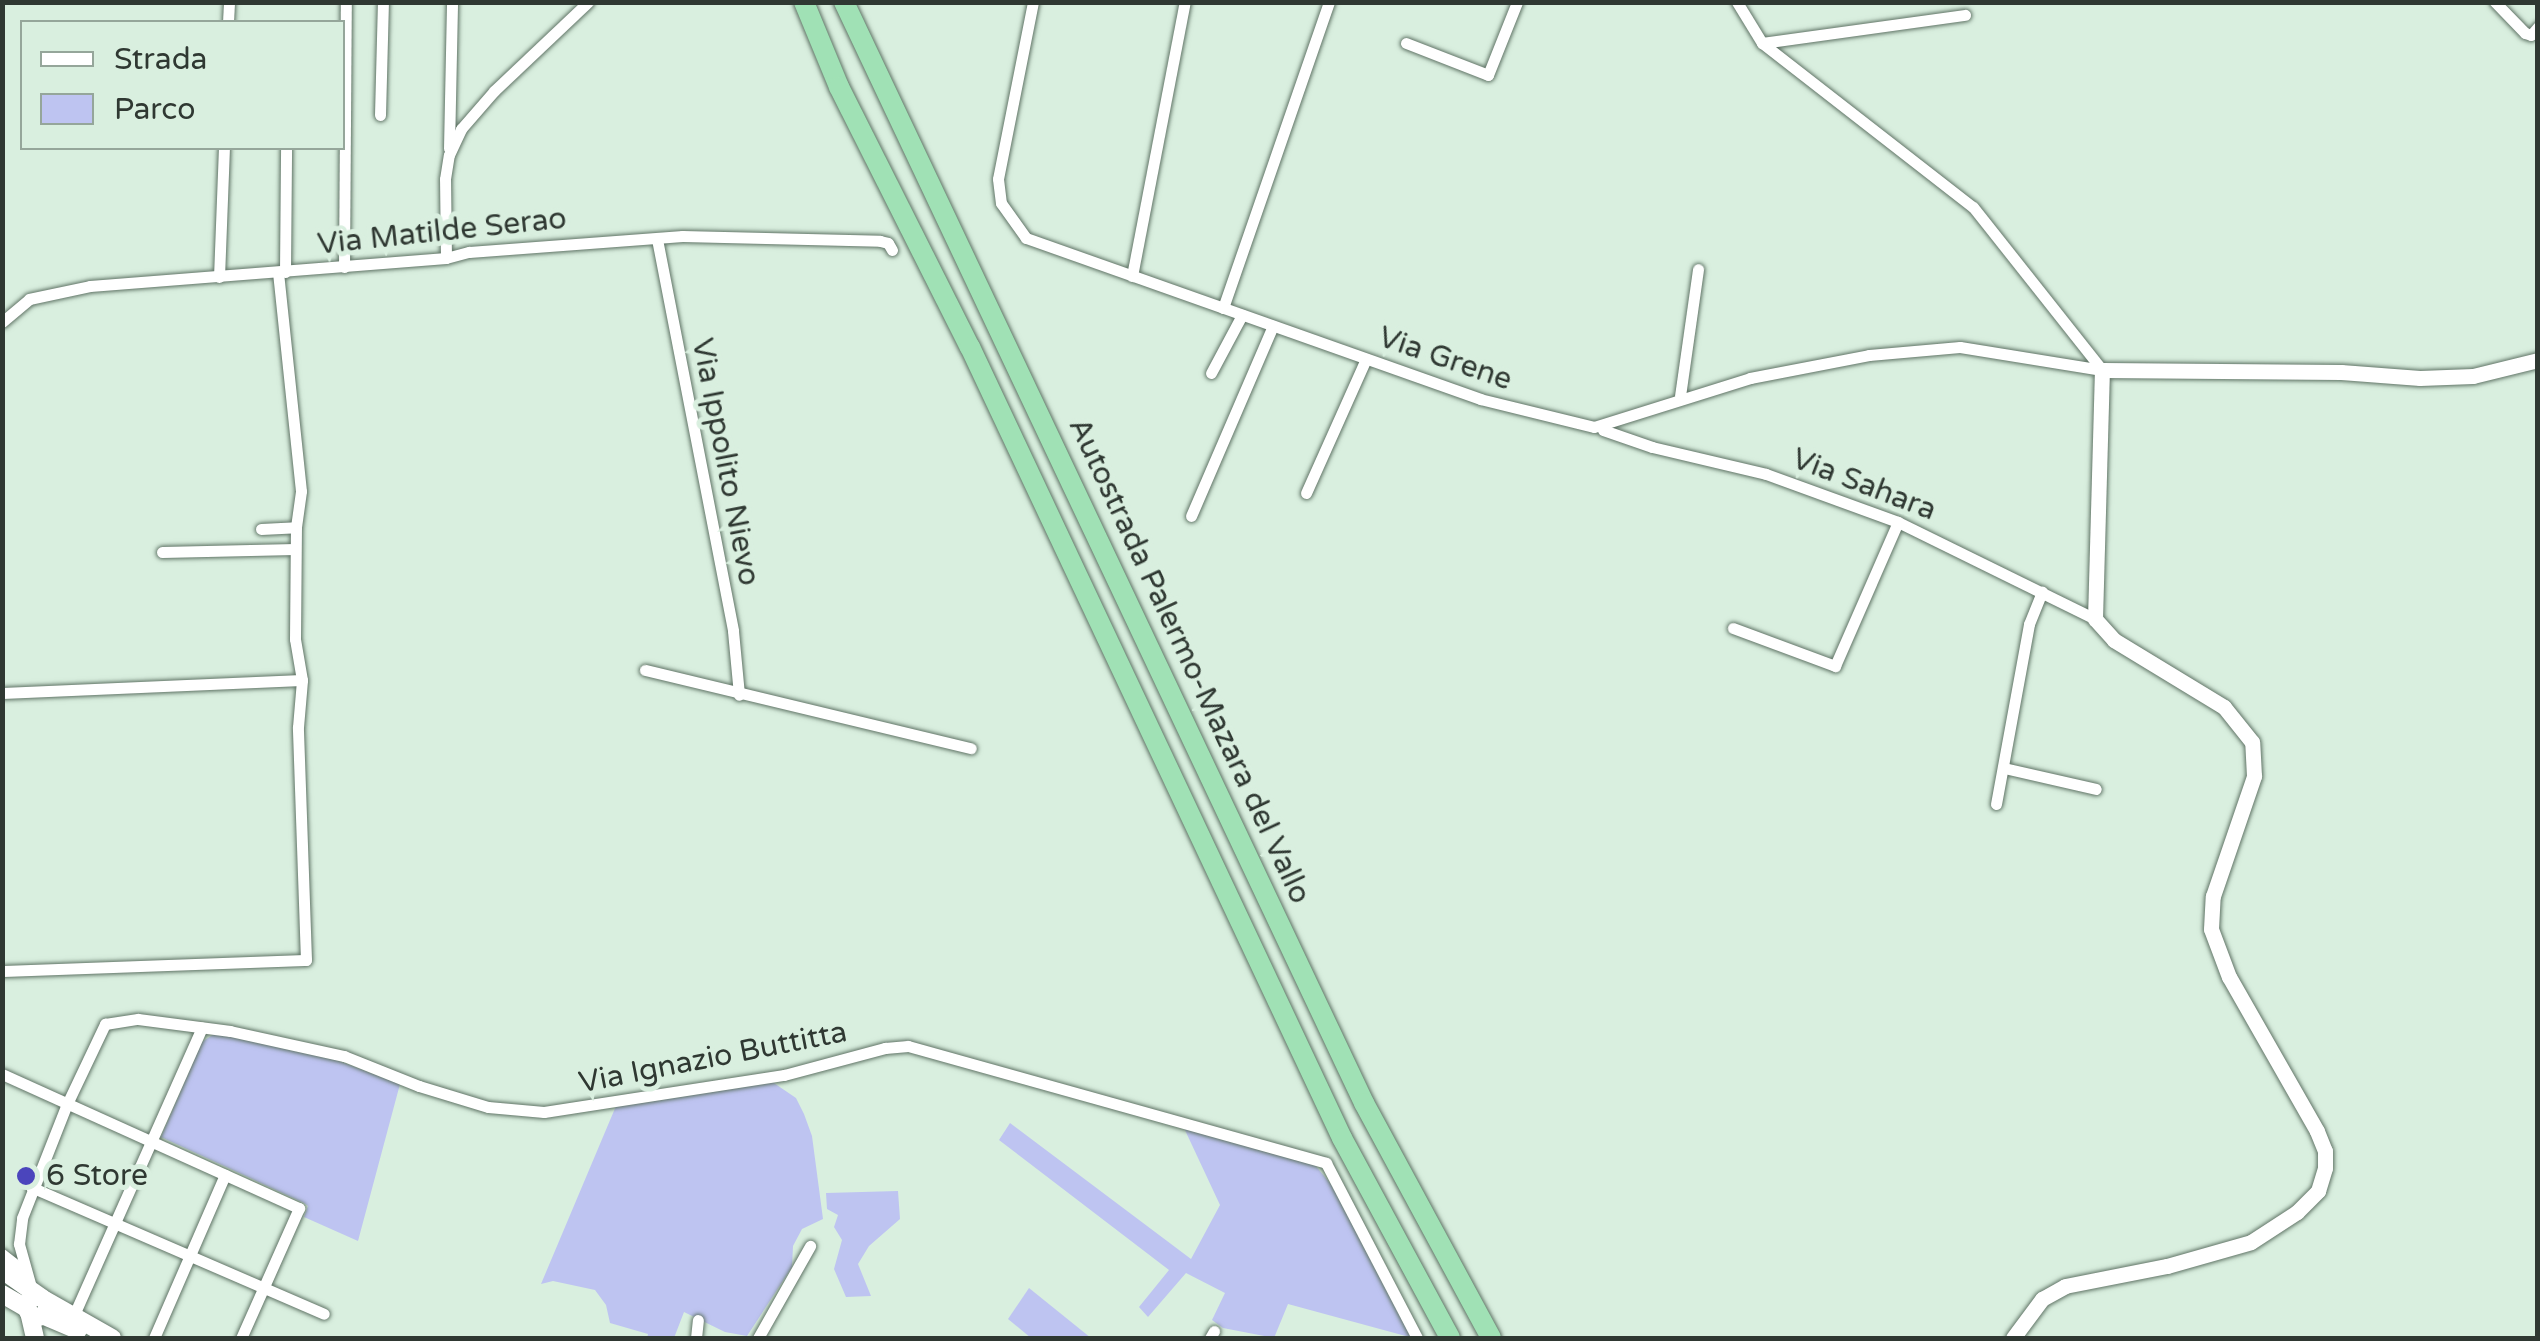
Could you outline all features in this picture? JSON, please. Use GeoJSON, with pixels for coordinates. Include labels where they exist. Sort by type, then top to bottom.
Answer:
{"type":"FeatureCollection","features":[{"type":"Feature","properties":{"kind":"highway"},"geometry":{"type":"LineString","coordinates":[[804,2],[840,86],[970,347],[1342,1138],[1450,1338]]}},
{"type":"Feature","properties":{"kind":"highway","name":"Autostrada Palermo-Mazara del Vallo"},"geometry":{"type":"LineString","coordinates":[[844,2],[1364,1102],[1491,1338]]}},
{"type":"Feature","properties":{"kind":"main road"},"geometry":{"type":"LineString","coordinates":[[2,1270],[37,1307],[42,1338],[70,1321]]}},
{"type":"Feature","properties":{"kind":"main road"},"geometry":{"type":"LineString","coordinates":[[2,1279],[37,1307]]}},
{"type":"Feature","properties":{"kind":"main road"},"geometry":{"type":"LineString","coordinates":[[2,1294],[112,1338]]}},
{"type":"Feature","properties":{"kind":"main road"},"geometry":{"type":"LineString","coordinates":[[70,1321],[100,1338]]}},
{"type":"Feature","properties":{"kind":"street"},"geometry":{"type":"LineString","coordinates":[[345,134],[346,2]]}},
{"type":"Feature","properties":{"kind":"street"},"geometry":{"type":"LineString","coordinates":[[380,115],[383,2]]}},
{"type":"Feature","properties":{"kind":"street"},"geometry":{"type":"LineString","coordinates":[[446,258],[452,2]]}},
{"type":"Feature","properties":{"kind":"street"},"geometry":{"type":"LineString","coordinates":[[449,154],[461,129],[494,91],[588,2]]}},
{"type":"Feature","properties":{"kind":"street","name":"Via Grene"},"geometry":{"type":"LineString","coordinates":[[1033,2],[998,179],[1000,203],[1026,238],[1366,359],[1568,424],[1594,427],[1680,396],[1836,361],[1960,347],[2102,370]]}},
{"type":"Feature","properties":{"kind":"street"},"geometry":{"type":"LineString","coordinates":[[1132,276],[1185,2]]}},
{"type":"Feature","properties":{"kind":"street"},"geometry":{"type":"LineString","coordinates":[[1223,308],[1330,2]]}},
{"type":"Feature","properties":{"kind":"street"},"geometry":{"type":"LineString","coordinates":[[1406,43],[1488,74],[1517,2]]}},
{"type":"Feature","properties":{"kind":"street"},"geometry":{"type":"LineString","coordinates":[[1736,2],[1762,43],[1973,207],[2102,370],[2095,619],[2114,640],[2224,707],[2252,742],[2254,776],[2213,896],[2210,929],[2229,977],[2325,1151],[2318,1191],[2298,1212],[2252,1242],[2167,1266],[2065,1286],[2042,1300],[2013,1338]]}},
{"type":"Feature","properties":{"kind":"street"},"geometry":{"type":"LineString","coordinates":[[2495,2],[2525,34],[2531,35],[2538,27]]}},
{"type":"Feature","properties":{"kind":"street"},"geometry":{"type":"LineString","coordinates":[[1762,43],[1965,15]]}},
{"type":"Feature","properties":{"kind":"street"},"geometry":{"type":"LineString","coordinates":[[219,277],[224,150]]}},
{"type":"Feature","properties":{"kind":"street"},"geometry":{"type":"LineString","coordinates":[[2,970],[306,960],[298,727],[302,680],[295,640],[300,477],[282,272],[286,150]]}},
{"type":"Feature","properties":{"kind":"street"},"geometry":{"type":"LineString","coordinates":[[344,267],[345,150]]}},
{"type":"Feature","properties":{"kind":"street","name":"Via Matilde Serao"},"geometry":{"type":"LineString","coordinates":[[2,322],[30,300],[90,286],[446,258],[469,252],[657,238],[880,241],[888,242],[892,250]]}},
{"type":"Feature","properties":{"kind":"street","name":"Via Ippolito Nievo"},"geometry":{"type":"LineString","coordinates":[[657,238],[733,631],[739,695]]}},
{"type":"Feature","properties":{"kind":"street"},"geometry":{"type":"LineString","coordinates":[[1680,396],[1698,269]]}},
{"type":"Feature","properties":{"kind":"street"},"geometry":{"type":"LineString","coordinates":[[1211,373],[1242,314]]}},
{"type":"Feature","properties":{"kind":"street"},"geometry":{"type":"LineString","coordinates":[[1192,516],[1273,326]]}},
{"type":"Feature","properties":{"kind":"street"},"geometry":{"type":"LineString","coordinates":[[1306,494],[1366,359]]}},
{"type":"Feature","properties":{"kind":"street"},"geometry":{"type":"LineString","coordinates":[[2102,370],[2420,378],[2473,376],[2538,360]]}},
{"type":"Feature","properties":{"kind":"street","name":"Via Sahara"},"geometry":{"type":"LineString","coordinates":[[1603,430],[1652,447],[1766,474],[1898,522],[2095,619]]}},
{"type":"Feature","properties":{"kind":"street"},"geometry":{"type":"LineString","coordinates":[[1733,628],[1835,666],[1898,522]]}},
{"type":"Feature","properties":{"kind":"street"},"geometry":{"type":"LineString","coordinates":[[261,529],[296,527]]}},
{"type":"Feature","properties":{"kind":"street"},"geometry":{"type":"LineString","coordinates":[[162,552],[296,548]]}},
{"type":"Feature","properties":{"kind":"street"},"geometry":{"type":"LineString","coordinates":[[1996,804],[2029,624],[2042,592]]}},
{"type":"Feature","properties":{"kind":"street"},"geometry":{"type":"LineString","coordinates":[[645,670],[971,748]]}},
{"type":"Feature","properties":{"kind":"street"},"geometry":{"type":"LineString","coordinates":[[2,693],[302,680]]}},
{"type":"Feature","properties":{"kind":"street"},"geometry":{"type":"LineString","coordinates":[[2004,768],[2096,788]]}},
{"type":"Feature","properties":{"kind":"street","name":"Via Ignazio Buttitta"},"geometry":{"type":"LineString","coordinates":[[67,1104],[105,1024],[138,1019],[202,1027],[344,1056],[419,1086],[488,1106],[544,1112],[784,1075],[885,1048],[908,1046],[1326,1164],[1417,1338]]}},
{"type":"Feature","properties":{"kind":"street"},"geometry":{"type":"LineString","coordinates":[[70,1321],[202,1027]]}},
{"type":"Feature","properties":{"kind":"street"},"geometry":{"type":"LineString","coordinates":[[2,1074],[299,1208],[241,1338]]}},
{"type":"Feature","properties":{"kind":"street"},"geometry":{"type":"LineString","coordinates":[[37,1307],[18,1244],[32,1187],[67,1104]]}},
{"type":"Feature","properties":{"kind":"street"},"geometry":{"type":"LineString","coordinates":[[154,1338],[225,1174]]}},
{"type":"Feature","properties":{"kind":"street"},"geometry":{"type":"LineString","coordinates":[[32,1187],[324,1314]]}},
{"type":"Feature","properties":{"kind":"street"},"geometry":{"type":"LineString","coordinates":[[758,1338],[810,1246]]}},
{"type":"Feature","properties":{"kind":"street"},"geometry":{"type":"LineString","coordinates":[[2,1254],[24,1271]]}},
{"type":"Feature","properties":{"kind":"street"},"geometry":{"type":"LineString","coordinates":[[696,1338],[698,1320]]}},
{"type":"Feature","properties":{"kind":"green space"},"geometry":{"type":"Polygon","coordinates":[[[217,1032],[328,1057],[400,1084],[358,1241],[304,1217],[308,1206],[304,1203],[161,1137],[202,1042],[217,1032]]]}},
{"type":"Feature","properties":{"kind":"green space"},"geometry":{"type":"Polygon","coordinates":[[[771,1081],[796,1098],[804,1114],[812,1136],[823,1219],[802,1229],[793,1246],[792,1267],[747,1336],[725,1332],[684,1312],[674,1338],[647,1338],[648,1334],[610,1323],[606,1305],[595,1290],[553,1281],[541,1284],[616,1106],[771,1081]]]}},
{"type":"Feature","properties":{"kind":"green space"},"geometry":{"type":"Polygon","coordinates":[[[1010,1123],[1191,1259],[1220,1205],[1184,1128],[1314,1164],[1335,1189],[1413,1338],[1288,1304],[1274,1338],[1223,1328],[1212,1320],[1225,1293],[1186,1273],[1148,1317],[1139,1307],[1169,1270],[999,1140],[1010,1123]]]}},
{"type":"Feature","properties":{"kind":"green space"},"geometry":{"type":"Polygon","coordinates":[[[898,1191],[900,1219],[869,1246],[858,1264],[871,1296],[846,1297],[834,1269],[842,1240],[834,1227],[838,1215],[827,1209],[826,1193],[898,1191]]]}},
{"type":"Feature","properties":{"kind":"green space"},"geometry":{"type":"Polygon","coordinates":[[[1029,1288],[1091,1338],[1031,1338],[1008,1319],[1029,1288]]]}},
{"type":"Feature","properties":{"kind":"place","name":"6 Store"},"geometry":{"type":"Point","coordinates":[26,1176]}}]}
